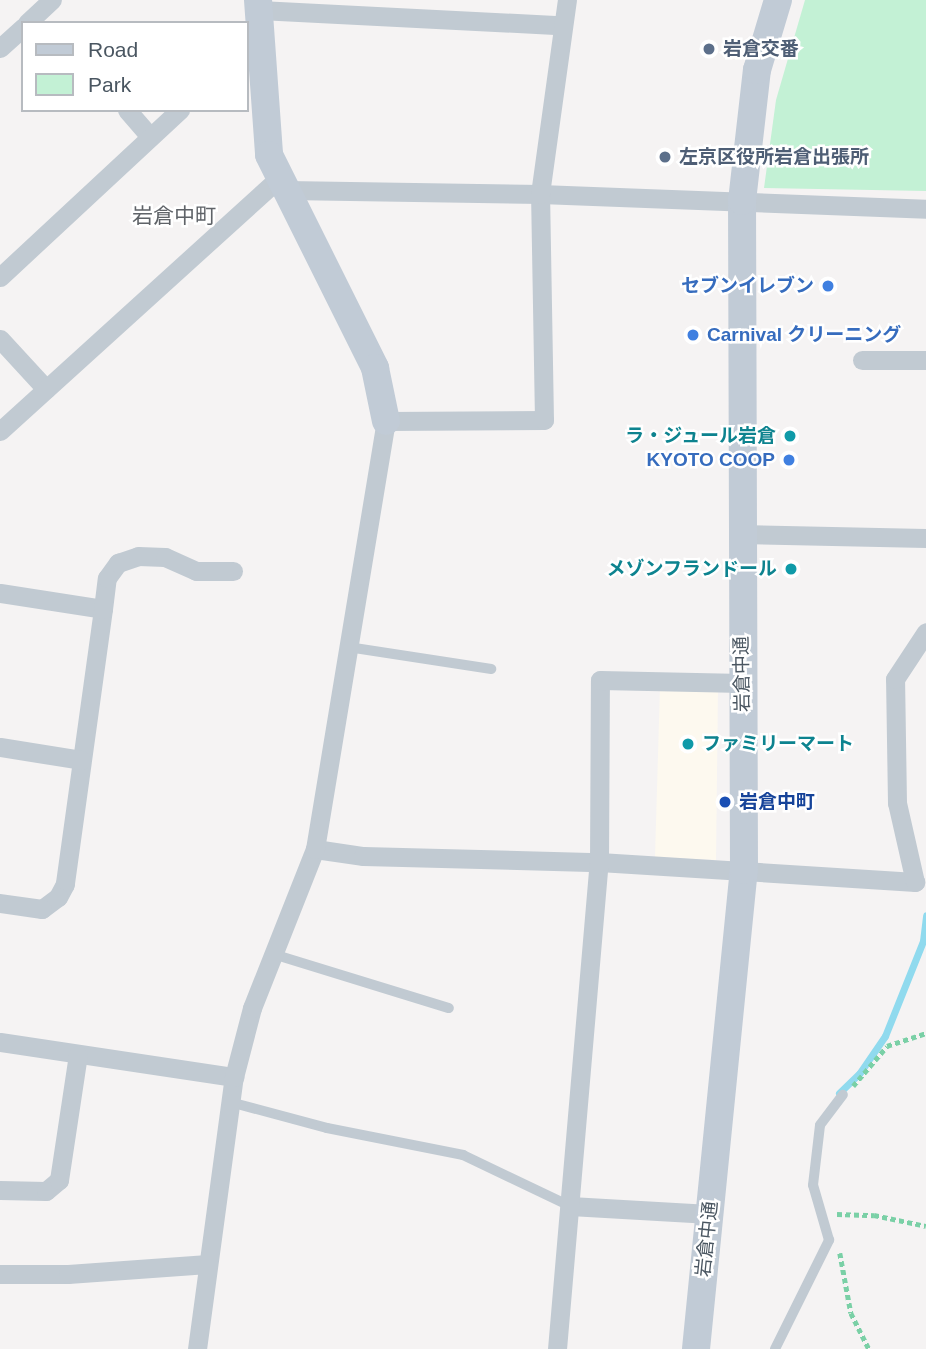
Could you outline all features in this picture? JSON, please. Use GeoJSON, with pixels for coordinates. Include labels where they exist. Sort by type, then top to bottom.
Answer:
{"type":"FeatureCollection","features":[{"type":"Feature","properties":{"kind":"street"},"geometry":{"type":"LineString","coordinates":[[386,421],[544,420],[540,194],[560,26],[567,0]]}},
{"type":"Feature","properties":{"kind":"street","name":"岩倉中通"},"geometry":{"type":"LineString","coordinates":[[696,1349],[744,870],[740,534],[742,201],[757,70],[778,0]]}},
{"type":"Feature","properties":{"kind":"street"},"geometry":{"type":"LineString","coordinates":[[197,1349],[234,1077],[252,1008],[315,849],[386,421],[375,368],[269,155],[254,52],[259,5],[560,26]]}},
{"type":"Feature","properties":{"kind":"street"},"geometry":{"type":"LineString","coordinates":[[0,48],[21,29]]}},
{"type":"Feature","properties":{"kind":"street"},"geometry":{"type":"LineString","coordinates":[[129,112],[149,135]]}},
{"type":"Feature","properties":{"kind":"street"},"geometry":{"type":"LineString","coordinates":[[0,277],[149,135],[178,112]]}},
{"type":"Feature","properties":{"kind":"street"},"geometry":{"type":"LineString","coordinates":[[0,431],[283,184],[926,209]]}},
{"type":"Feature","properties":{"kind":"street"},"geometry":{"type":"LineString","coordinates":[[0,338],[46,389]]}},
{"type":"Feature","properties":{"kind":"street"},"geometry":{"type":"LineString","coordinates":[[862,360],[926,360]]}},
{"type":"Feature","properties":{"kind":"street"},"geometry":{"type":"LineString","coordinates":[[740,534],[926,538]]}},
{"type":"Feature","properties":{"kind":"street"},"geometry":{"type":"LineString","coordinates":[[0,903],[42,909],[58,897],[65,884],[107,579],[118,563],[138,555],[165,557],[196,571],[233,571]]}},
{"type":"Feature","properties":{"kind":"street"},"geometry":{"type":"LineString","coordinates":[[0,593],[103,609]]}},
{"type":"Feature","properties":{"kind":"street"},"geometry":{"type":"LineString","coordinates":[[315,849],[363,856],[599,862],[920,882],[897,803],[895,679],[926,632]]}},
{"type":"Feature","properties":{"kind":"street"},"geometry":{"type":"LineString","coordinates":[[557,1349],[599,862],[600,680],[743,683]]}},
{"type":"Feature","properties":{"kind":"street"},"geometry":{"type":"LineString","coordinates":[[0,747],[81,760]]}},
{"type":"Feature","properties":{"kind":"street"},"geometry":{"type":"LineString","coordinates":[[0,1042],[234,1077]]}},
{"type":"Feature","properties":{"kind":"street"},"geometry":{"type":"LineString","coordinates":[[0,1190],[46,1191],[59,1180],[78,1055]]}},
{"type":"Feature","properties":{"kind":"street"},"geometry":{"type":"LineString","coordinates":[[570,1206],[710,1214]]}},
{"type":"Feature","properties":{"kind":"street"},"geometry":{"type":"LineString","coordinates":[[0,1273],[68,1274],[208,1265]]}},
{"type":"Feature","properties":{"kind":"lane"},"geometry":{"type":"LineString","coordinates":[[348,647],[491,669]]}},
{"type":"Feature","properties":{"kind":"lane"},"geometry":{"type":"LineString","coordinates":[[273,954],[449,1009]]}},
{"type":"Feature","properties":{"kind":"lane"},"geometry":{"type":"LineString","coordinates":[[775,1349],[829,1240],[813,1185],[820,1125],[843,1095]]}},
{"type":"Feature","properties":{"kind":"lane"},"geometry":{"type":"LineString","coordinates":[[230,1102],[327,1128],[463,1155],[570,1206]]}},
{"type":"Feature","properties":{"kind":"path"},"geometry":{"type":"LineString","coordinates":[[843,1095],[887,1046],[926,1033]]}},
{"type":"Feature","properties":{"kind":"path"},"geometry":{"type":"LineString","coordinates":[[822,1213],[874,1215],[926,1226]]}},
{"type":"Feature","properties":{"kind":"path"},"geometry":{"type":"LineString","coordinates":[[829,1240],[839,1248],[851,1313],[869,1349]]}},
{"type":"Feature","properties":{"kind":"shaded area","name":"ファミリーマート"},"geometry":{"type":"Polygon","coordinates":[[[660,687],[718,688],[716,860],[655,857],[660,687]]]}},
{"type":"Feature","properties":{"kind":"green space"},"geometry":{"type":"Polygon","coordinates":[[[805,0],[926,0],[926,191],[764,188],[776,100],[805,0]]]}},
{"type":"Feature","properties":{"kind":"waterway"},"geometry":{"type":"LineString","coordinates":[[839,1093],[859,1074],[885,1036],[923,941],[926,915]]}},
{"type":"Feature","properties":{"kind":"place","name":"岩倉交番"},"geometry":{"type":"Point","coordinates":[709,49]}},
{"type":"Feature","properties":{"kind":"place","name":"左京区役所岩倉出張所"},"geometry":{"type":"Point","coordinates":[665,157]}},
{"type":"Feature","properties":{"kind":"place","name":"セブンイレブン"},"geometry":{"type":"Point","coordinates":[828,286]}},
{"type":"Feature","properties":{"kind":"place","name":"Carnival クリーニング"},"geometry":{"type":"Point","coordinates":[693,335]}},
{"type":"Feature","properties":{"kind":"place","name":"ラ・ジュール岩倉"},"geometry":{"type":"Point","coordinates":[790,436]}},
{"type":"Feature","properties":{"kind":"place","name":"KYOTO COOP"},"geometry":{"type":"Point","coordinates":[789,460]}},
{"type":"Feature","properties":{"kind":"place","name":"メゾンフランドール"},"geometry":{"type":"Point","coordinates":[791,569]}},
{"type":"Feature","properties":{"kind":"place","name":"ファミリーマート"},"geometry":{"type":"Point","coordinates":[688,744]}},
{"type":"Feature","properties":{"kind":"place","name":"岩倉中町"},"geometry":{"type":"Point","coordinates":[725,802]}},
{"type":"Feature","properties":{"kind":"district","name":"岩倉中町"},"geometry":{"type":"Point","coordinates":[174,216]}}]}
